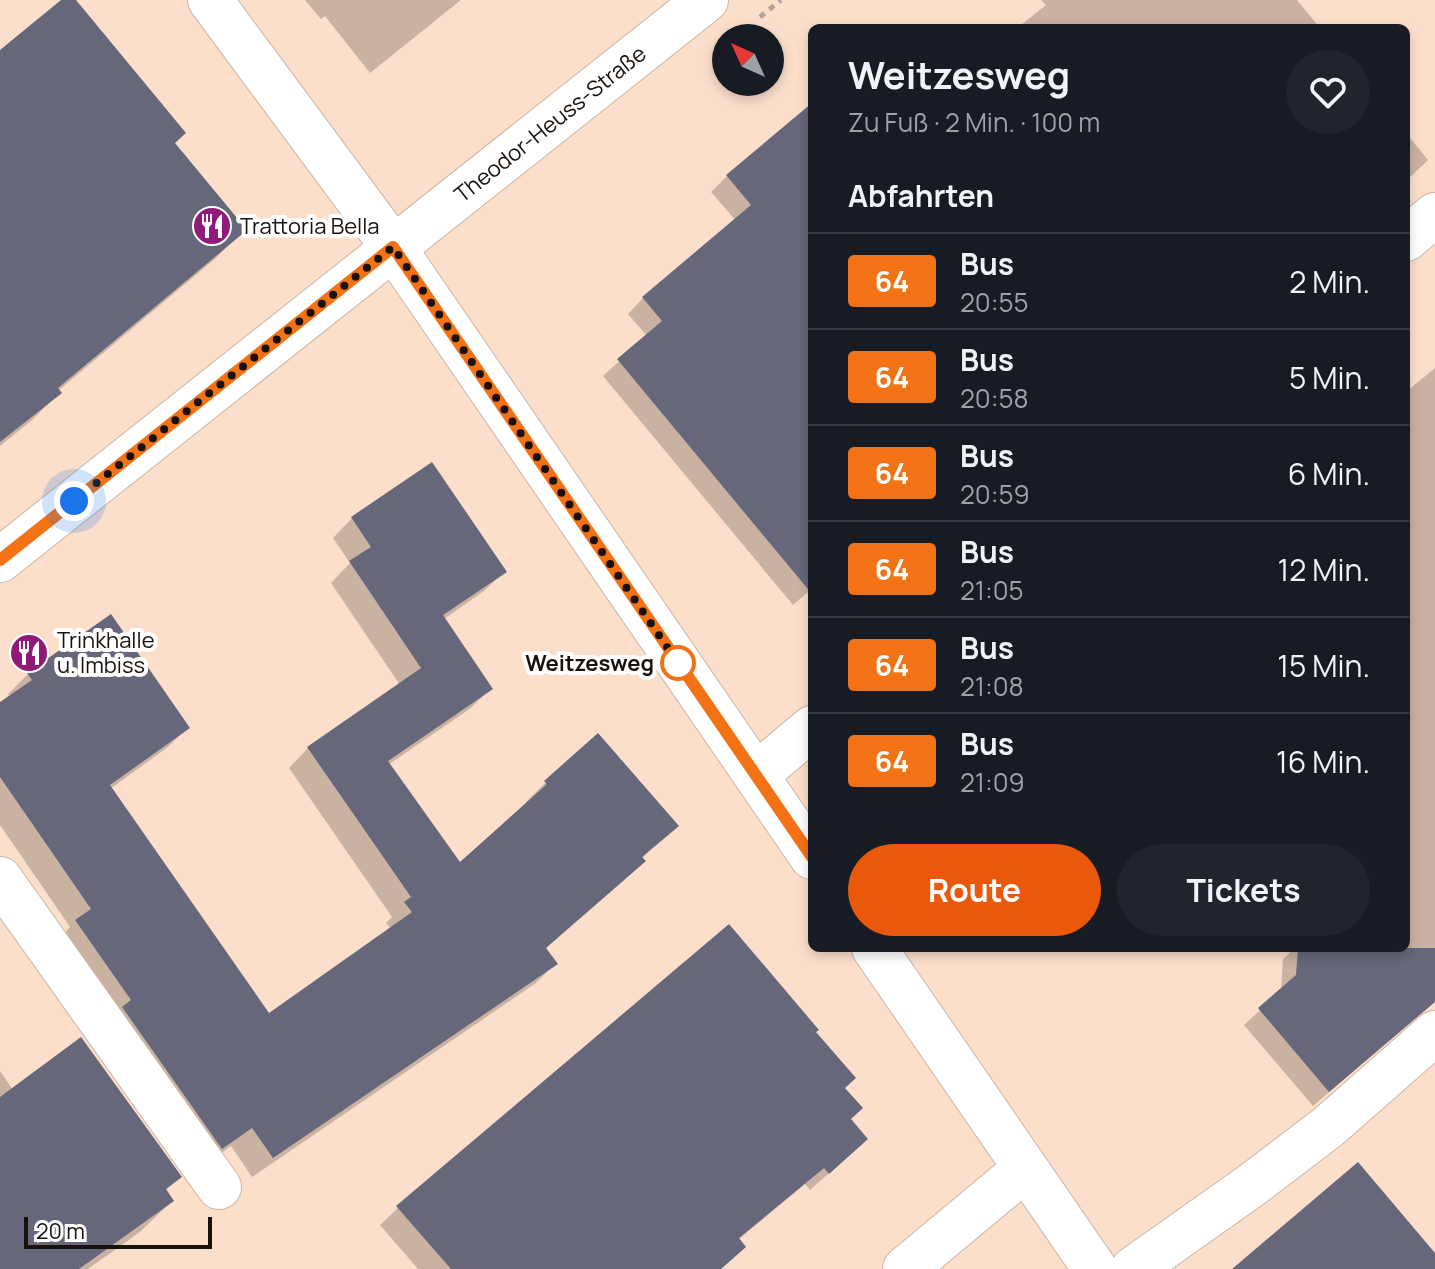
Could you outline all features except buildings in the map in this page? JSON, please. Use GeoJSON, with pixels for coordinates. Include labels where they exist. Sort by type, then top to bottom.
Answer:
{"type":"FeatureCollection","features":[{"type":"Feature","properties":{"kind":"street"},"geometry":{"type":"LineString","coordinates":[[210,0],[393,247],[808,851]]}},
{"type":"Feature","properties":{"kind":"street","name":"Theodor-Heuss-Straße"},"geometry":{"type":"LineString","coordinates":[[0,560],[706,0]]}},
{"type":"Feature","properties":{"kind":"street"},"geometry":{"type":"LineString","coordinates":[[1410,236],[1435,215]]}},
{"type":"Feature","properties":{"kind":"street"},"geometry":{"type":"LineString","coordinates":[[756,775],[808,731]]}},
{"type":"Feature","properties":{"kind":"street"},"geometry":{"type":"LineString","coordinates":[[0,879],[219,1187]]}},
{"type":"Feature","properties":{"kind":"street"},"geometry":{"type":"LineString","coordinates":[[877,952],[1095,1269]]}},
{"type":"Feature","properties":{"kind":"street"},"geometry":{"type":"LineString","coordinates":[[1133,1269],[1328,1127],[1435,1033]]}},
{"type":"Feature","properties":{"kind":"street"},"geometry":{"type":"LineString","coordinates":[[905,1269],[1025,1169]]}},
{"type":"Feature","properties":{"kind":"shaded area"},"geometry":{"type":"Polygon","coordinates":[[[0,0],[1435,0],[1435,1269],[0,1269],[0,0]]]}},
{"type":"Feature","properties":{"kind":"bus line","name":"64"},"geometry":{"type":"LineString","coordinates":[[0,560],[393,247],[808,851]]}},
{"type":"Feature","properties":{"kind":"place","name":"Trattoria Bella"},"geometry":{"type":"Point","coordinates":[212,226]}},
{"type":"Feature","properties":{"kind":"place","name":"Trinkhalle u. Imbiss"},"geometry":{"type":"Point","coordinates":[29,653]}},
{"type":"Feature","properties":{"kind":"place","name":"Weitzesweg"},"geometry":{"type":"Point","coordinates":[678,663]}},
{"type":"Feature","properties":{"kind":"route"},"geometry":{"type":"LineString","coordinates":[[74,501],[393,247],[678,663]]}}]}
